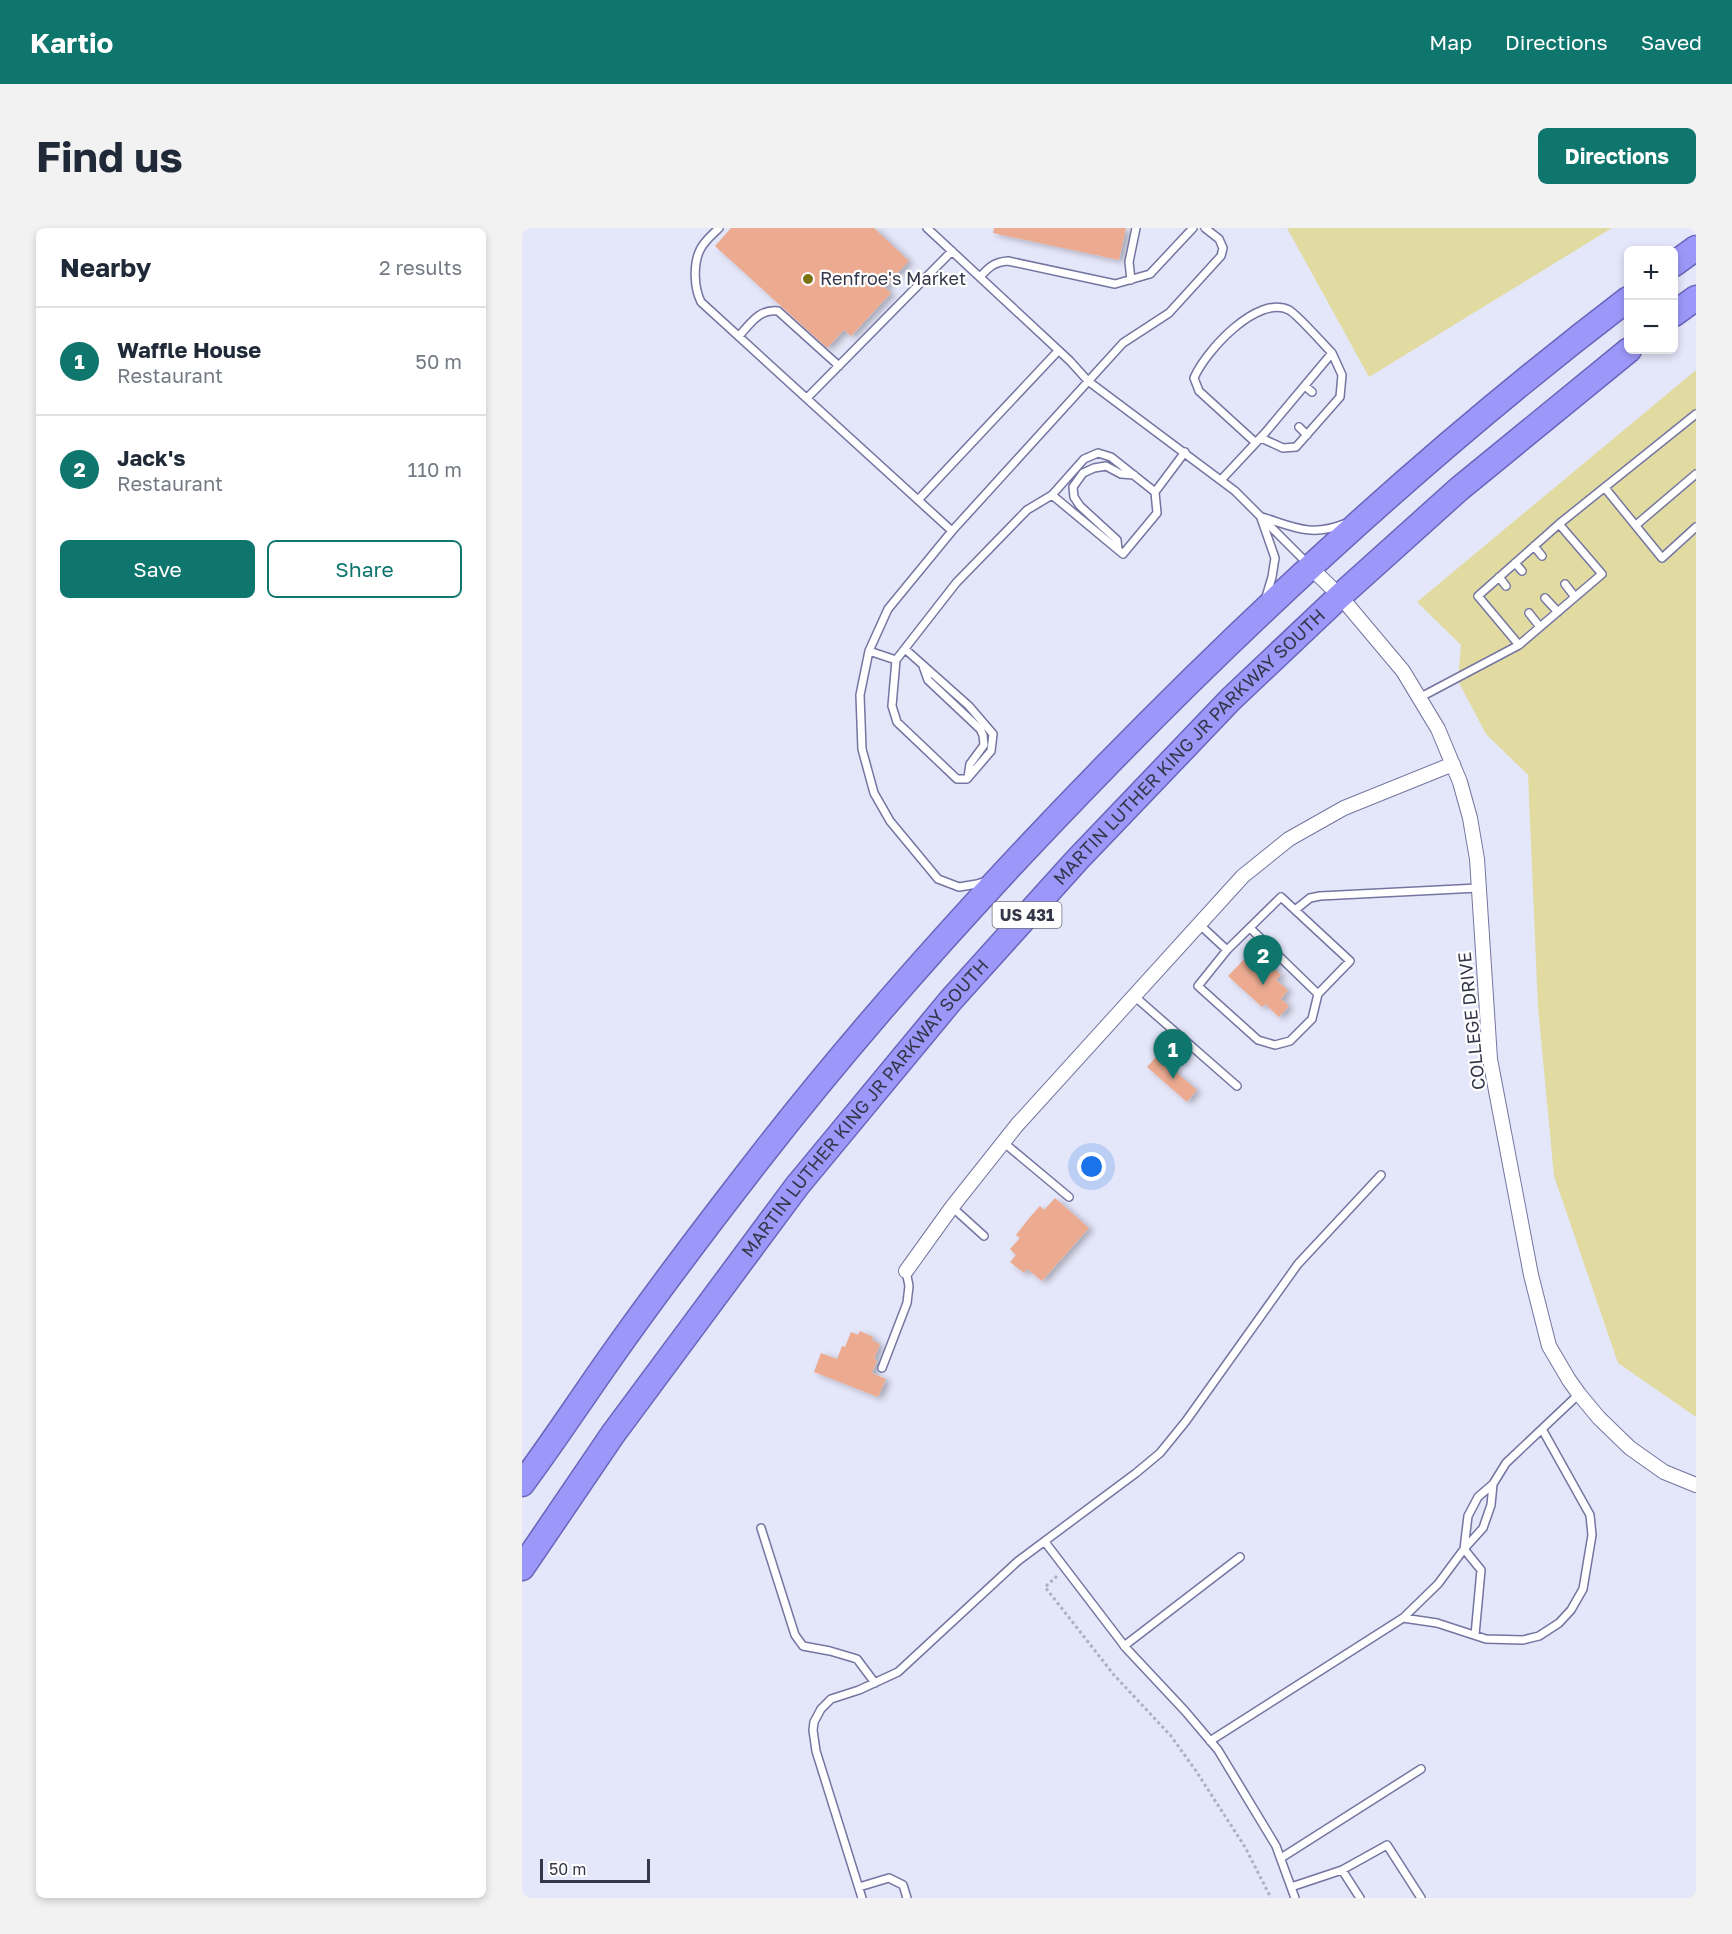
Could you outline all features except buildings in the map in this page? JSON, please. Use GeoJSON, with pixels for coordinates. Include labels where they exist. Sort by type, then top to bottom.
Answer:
{"type":"FeatureCollection","features":[{"type":"Feature","properties":{"kind":"highway"},"geometry":{"type":"LineString","coordinates":[[1678,261],[1696,248]]}},
{"type":"Feature","properties":{"kind":"highway","name":"US 431"},"geometry":{"type":"LineString","coordinates":[[522,1485],[636,1322],[759,1158],[868,1026],[1002,874],[1160,711],[1310,567],[1475,422],[1627,300]]}},
{"type":"Feature","properties":{"kind":"highway"},"geometry":{"type":"LineString","coordinates":[[1678,311],[1695,300]]}},
{"type":"Feature","properties":{"kind":"highway","name":"MARTIN LUTHER KING JR PARKWAY SOUTH"},"geometry":{"type":"LineString","coordinates":[[522,1568],[613,1434],[796,1186],[951,1000],[1077,860],[1231,699],[1340,596],[1459,489],[1624,354]]}},
{"type":"Feature","properties":{"kind":"street","name":"COLLEGE DRIVE"},"geometry":{"type":"LineString","coordinates":[[1310,567],[1340,596],[1403,671],[1438,729],[1453,764],[1470,818],[1477,859],[1490,1059],[1531,1275],[1549,1346],[1569,1380],[1599,1418],[1630,1448],[1664,1472],[1696,1485]]}},
{"type":"Feature","properties":{"kind":"street"},"geometry":{"type":"LineString","coordinates":[[906,1271],[1003,1142],[1133,995],[1243,876],[1289,838],[1344,808],[1453,764]]}},
{"type":"Feature","properties":{"kind":"lane"},"geometry":{"type":"LineString","coordinates":[[719,228],[699,251],[696,288],[701,302],[952,531]]}},
{"type":"Feature","properties":{"kind":"lane"},"geometry":{"type":"LineString","coordinates":[[927,228],[1088,381],[1235,491],[1310,567]]}},
{"type":"Feature","properties":{"kind":"lane"},"geometry":{"type":"LineString","coordinates":[[1131,280],[1129,262],[1136,228]]}},
{"type":"Feature","properties":{"kind":"lane"},"geometry":{"type":"LineString","coordinates":[[980,277],[989,266],[996,262],[1008,261],[1115,284],[1150,274],[1193,228]]}},
{"type":"Feature","properties":{"kind":"lane"},"geometry":{"type":"LineString","coordinates":[[1002,874],[977,884],[959,887],[938,879],[890,821],[874,793],[862,749],[860,695],[868,651],[888,609],[952,531],[1123,343],[1169,313],[1221,256],[1223,248],[1219,239],[1205,228]]}},
{"type":"Feature","properties":{"kind":"lane"},"geometry":{"type":"LineString","coordinates":[[807,398],[952,251]]}},
{"type":"Feature","properties":{"kind":"lane"},"geometry":{"type":"LineString","coordinates":[[1273,307],[1289,310],[1332,353],[1342,375],[1340,398],[1296,447],[1283,448],[1258,441],[1199,391],[1194,378],[1199,365],[1227,334],[1261,309],[1273,307]]}},
{"type":"Feature","properties":{"kind":"lane"},"geometry":{"type":"LineString","coordinates":[[739,336],[759,314],[768,310],[778,311],[839,366]]}},
{"type":"Feature","properties":{"kind":"lane"},"geometry":{"type":"LineString","coordinates":[[918,500],[1058,351]]}},
{"type":"Feature","properties":{"kind":"lane"},"geometry":{"type":"LineString","coordinates":[[1221,480],[1286,413],[1332,353]]}},
{"type":"Feature","properties":{"kind":"lane"},"geometry":{"type":"LineString","coordinates":[[1305,386],[1312,392]]}},
{"type":"Feature","properties":{"kind":"lane"},"geometry":{"type":"LineString","coordinates":[[1322,403],[1329,410]]}},
{"type":"Feature","properties":{"kind":"lane"},"geometry":{"type":"LineString","coordinates":[[1519,645],[1478,596],[1559,524],[1696,414]]}},
{"type":"Feature","properties":{"kind":"lane"},"geometry":{"type":"LineString","coordinates":[[1310,416],[1317,423]]}},
{"type":"Feature","properties":{"kind":"lane"},"geometry":{"type":"LineString","coordinates":[[1299,427],[1307,435]]}},
{"type":"Feature","properties":{"kind":"lane"},"geometry":{"type":"LineString","coordinates":[[1052,495],[1123,554],[1157,513],[1155,492],[1185,452]]}},
{"type":"Feature","properties":{"kind":"lane"},"geometry":{"type":"LineString","coordinates":[[905,649],[922,664],[928,681],[980,729],[983,735],[984,745],[970,764],[967,779],[957,779],[897,722],[892,706],[896,660],[956,583],[1027,510],[1052,495],[1084,459],[1098,453],[1111,457],[1155,492]]}},
{"type":"Feature","properties":{"kind":"lane"},"geometry":{"type":"LineString","coordinates":[[1118,550],[1117,540],[1080,506],[1074,497],[1073,487],[1083,473],[1094,468],[1106,466],[1121,474],[1134,475]]}},
{"type":"Feature","properties":{"kind":"lane"},"geometry":{"type":"LineString","coordinates":[[1636,525],[1696,474]]}},
{"type":"Feature","properties":{"kind":"lane"},"geometry":{"type":"LineString","coordinates":[[1605,488],[1662,558],[1696,528]]}},
{"type":"Feature","properties":{"kind":"lane"},"geometry":{"type":"LineString","coordinates":[[1260,516],[1305,531],[1328,531],[1367,516]]}},
{"type":"Feature","properties":{"kind":"lane"},"geometry":{"type":"LineString","coordinates":[[1260,516],[1275,558],[1261,613]]}},
{"type":"Feature","properties":{"kind":"lane"},"geometry":{"type":"LineString","coordinates":[[1419,698],[1519,645],[1602,574],[1559,524]]}},
{"type":"Feature","properties":{"kind":"lane"},"geometry":{"type":"LineString","coordinates":[[1533,546],[1542,556]]}},
{"type":"Feature","properties":{"kind":"lane"},"geometry":{"type":"LineString","coordinates":[[1515,563],[1522,571]]}},
{"type":"Feature","properties":{"kind":"lane"},"geometry":{"type":"LineString","coordinates":[[1498,577],[1506,586]]}},
{"type":"Feature","properties":{"kind":"lane"},"geometry":{"type":"LineString","coordinates":[[1565,584],[1575,597]]}},
{"type":"Feature","properties":{"kind":"lane"},"geometry":{"type":"LineString","coordinates":[[1545,598],[1558,612]]}},
{"type":"Feature","properties":{"kind":"lane"},"geometry":{"type":"LineString","coordinates":[[1529,613],[1540,627]]}},
{"type":"Feature","properties":{"kind":"lane"},"geometry":{"type":"LineString","coordinates":[[868,651],[896,660]]}},
{"type":"Feature","properties":{"kind":"lane"},"geometry":{"type":"LineString","coordinates":[[1295,910],[1310,898],[1320,896],[1478,888]]}},
{"type":"Feature","properties":{"kind":"lane"},"geometry":{"type":"LineString","coordinates":[[1281,897],[1350,961],[1318,994],[1312,1019],[1290,1041],[1281,1045],[1263,1043],[1198,986],[1227,950],[1250,928],[1281,897]]}},
{"type":"Feature","properties":{"kind":"lane"},"geometry":{"type":"LineString","coordinates":[[1199,924],[1227,950]]}},
{"type":"Feature","properties":{"kind":"lane"},"geometry":{"type":"LineString","coordinates":[[1250,928],[1318,994]]}},
{"type":"Feature","properties":{"kind":"lane"},"geometry":{"type":"LineString","coordinates":[[1133,995],[1237,1086]]}},
{"type":"Feature","properties":{"kind":"lane"},"geometry":{"type":"LineString","coordinates":[[1003,1142],[1069,1197]]}},
{"type":"Feature","properties":{"kind":"lane"},"geometry":{"type":"LineString","coordinates":[[862,1898],[816,1751],[813,1730],[821,1709],[831,1699],[898,1672],[1018,1561],[1160,1453],[1186,1421],[1298,1264],[1381,1175]]}},
{"type":"Feature","properties":{"kind":"lane"},"geometry":{"type":"LineString","coordinates":[[952,1207],[984,1236]]}},
{"type":"Feature","properties":{"kind":"lane"},"geometry":{"type":"LineString","coordinates":[[882,1368],[907,1303],[909,1286],[906,1271]]}},
{"type":"Feature","properties":{"kind":"lane"},"geometry":{"type":"LineString","coordinates":[[1475,1635],[1481,1570],[1464,1549],[1468,1516],[1478,1497],[1492,1484],[1506,1463],[1580,1394]]}},
{"type":"Feature","properties":{"kind":"lane"},"geometry":{"type":"LineString","coordinates":[[1403,1618],[1437,1623],[1504,1641],[1539,1636],[1559,1623],[1571,1610],[1582,1589],[1592,1535],[1590,1515],[1542,1429]]}},
{"type":"Feature","properties":{"kind":"lane"},"geometry":{"type":"LineString","coordinates":[[1210,1741],[1403,1618],[1438,1584],[1483,1528],[1491,1505],[1492,1484]]}},
{"type":"Feature","properties":{"kind":"lane"},"geometry":{"type":"LineString","coordinates":[[761,1528],[795,1635],[803,1646],[857,1659],[875,1683]]}},
{"type":"Feature","properties":{"kind":"lane"},"geometry":{"type":"LineString","coordinates":[[1045,1542],[1124,1646],[1218,1750],[1276,1846],[1295,1898]]}},
{"type":"Feature","properties":{"kind":"lane"},"geometry":{"type":"LineString","coordinates":[[1124,1646],[1240,1557]]}},
{"type":"Feature","properties":{"kind":"lane"},"geometry":{"type":"LineString","coordinates":[[1281,1858],[1421,1769]]}},
{"type":"Feature","properties":{"kind":"lane"},"geometry":{"type":"LineString","coordinates":[[1291,1887],[1342,1870],[1387,1845],[1421,1898]]}},
{"type":"Feature","properties":{"kind":"lane"},"geometry":{"type":"LineString","coordinates":[[1342,1870],[1360,1898]]}},
{"type":"Feature","properties":{"kind":"lane"},"geometry":{"type":"LineString","coordinates":[[859,1887],[889,1878],[903,1885],[907,1898]]}},
{"type":"Feature","properties":{"kind":"path"},"geometry":{"type":"LineString","coordinates":[[1065,1569],[1045,1587],[1114,1675],[1171,1736],[1245,1847],[1271,1898]]}},
{"type":"Feature","properties":{"kind":"shaded area"},"geometry":{"type":"Polygon","coordinates":[[[1287,228],[1612,228],[1369,377],[1287,228]]]}},
{"type":"Feature","properties":{"kind":"shaded area"},"geometry":{"type":"Polygon","coordinates":[[[1696,370],[1696,1417],[1618,1363],[1554,1176],[1538,1007],[1528,775],[1486,734],[1458,681],[1461,645],[1417,602],[1696,370]]]}},
{"type":"Feature","properties":{"kind":"place","name":"Renfroe's Market"},"geometry":{"type":"Point","coordinates":[808,279]}},
{"type":"Feature","properties":{"kind":"place","name":"Jack's"},"geometry":{"type":"Point","coordinates":[1263,985]}},
{"type":"Feature","properties":{"kind":"place","name":"Waffle House"},"geometry":{"type":"Point","coordinates":[1173,1079]}}]}
